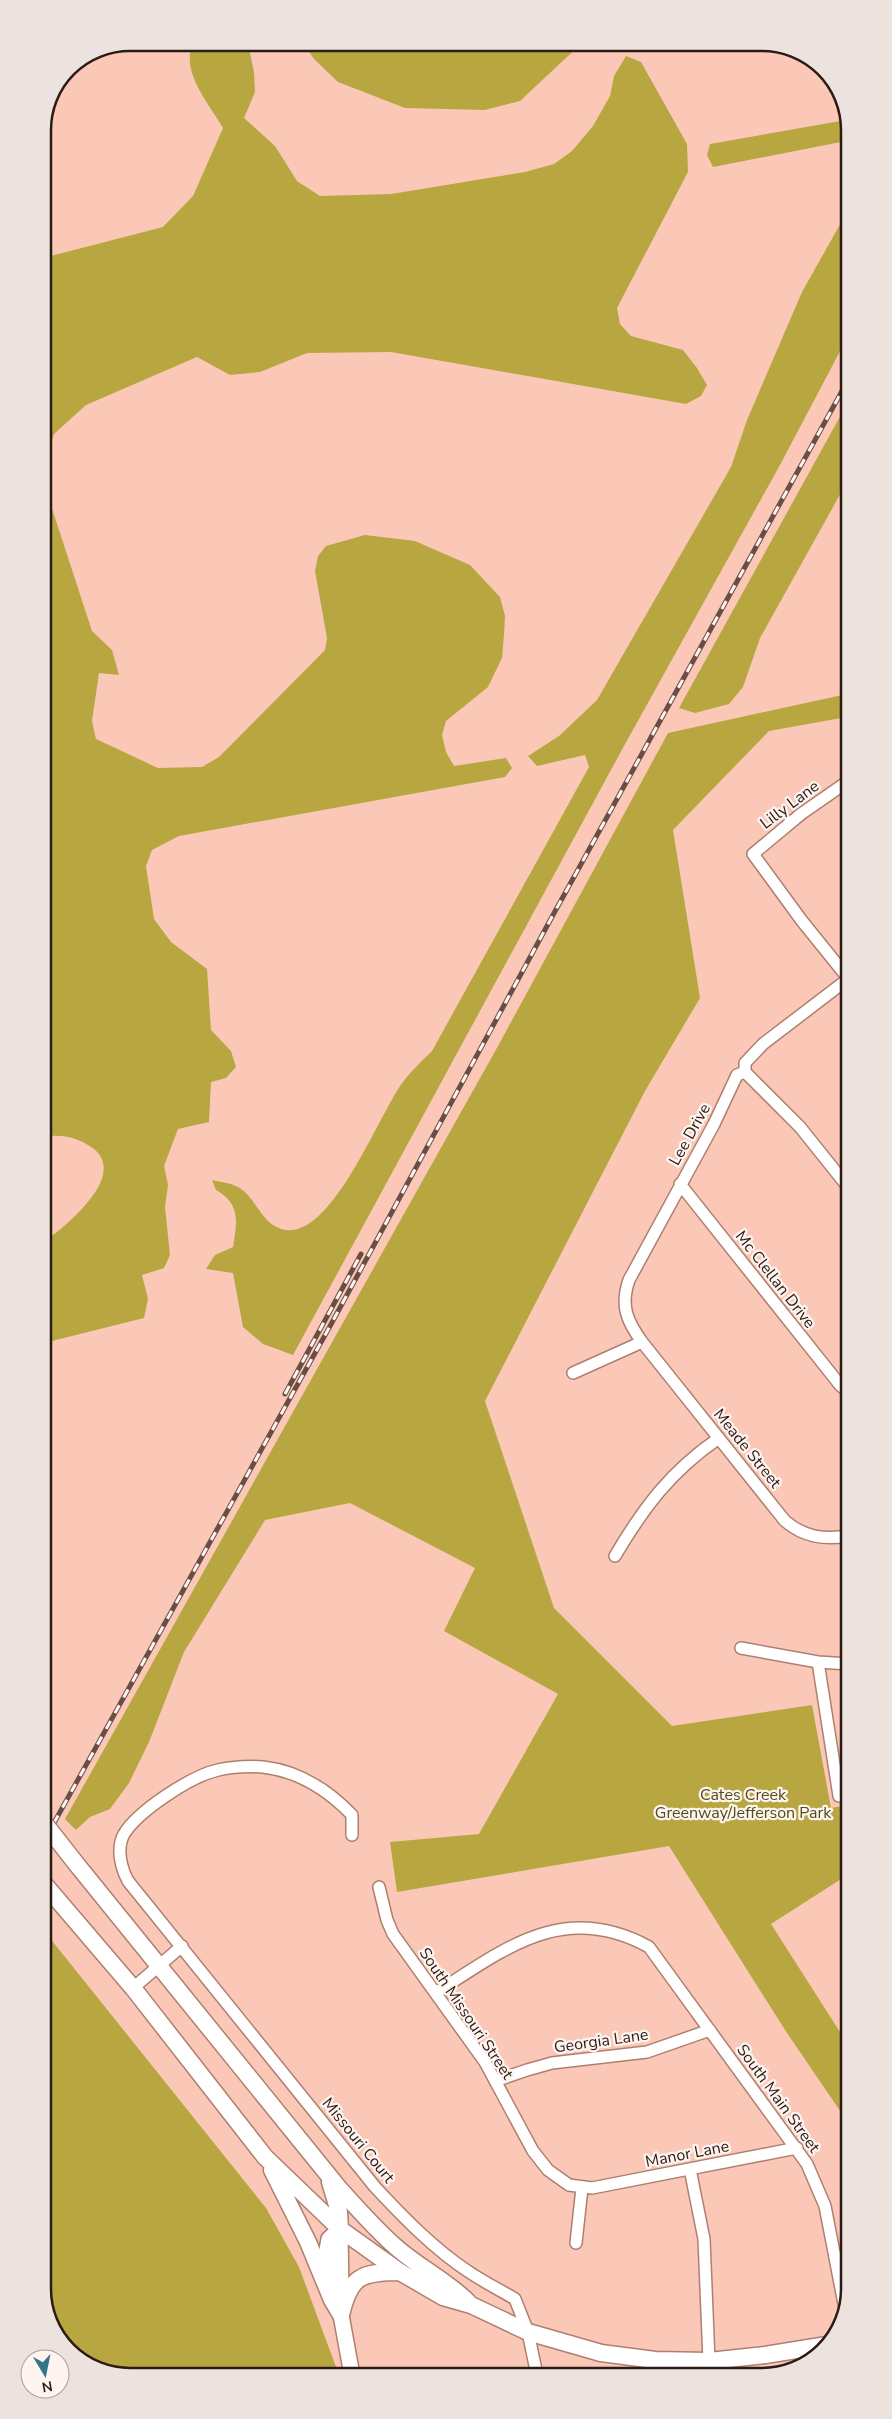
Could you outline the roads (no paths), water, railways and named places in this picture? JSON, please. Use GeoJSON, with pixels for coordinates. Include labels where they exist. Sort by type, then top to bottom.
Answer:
{"type":"FeatureCollection","features":[{"type":"Feature","properties":{"kind":"highway"},"geometry":{"type":"LineString","coordinates":[[51,1832],[161,1965],[324,2169],[377,2230],[419,2266],[457,2292],[471,2305]]}},
{"type":"Feature","properties":{"kind":"highway"},"geometry":{"type":"LineString","coordinates":[[51,1893],[133,1988],[265,2157],[340,2229],[400,2272],[443,2297],[471,2305],[528,2332],[601,2353],[655,2360],[709,2361],[766,2356],[815,2347]]}},
{"type":"Feature","properties":{"kind":"highway"},"geometry":{"type":"LineString","coordinates":[[265,2157],[300,2226],[332,2300],[341,2315]]}},
{"type":"Feature","properties":{"kind":"highway"},"geometry":{"type":"LineString","coordinates":[[324,2169],[336,2197],[340,2212],[340,2229]]}},
{"type":"Feature","properties":{"kind":"highway"},"geometry":{"type":"LineString","coordinates":[[340,2229],[350,2223],[360,2223],[377,2230]]}},
{"type":"Feature","properties":{"kind":"highway"},"geometry":{"type":"LineString","coordinates":[[341,2315],[346,2293],[356,2281],[377,2272],[400,2272]]}},
{"type":"Feature","properties":{"kind":"main road"},"geometry":{"type":"LineString","coordinates":[[340,2229],[329,2239],[327,2250],[330,2273],[341,2315],[351,2368]]}},
{"type":"Feature","properties":{"kind":"street","name":"Lilly Lane"},"geometry":{"type":"LineString","coordinates":[[841,786],[795,819],[753,854],[802,922],[841,969]]}},
{"type":"Feature","properties":{"kind":"street","name":"Lee Drive"},"geometry":{"type":"LineString","coordinates":[[642,1342],[626,1316],[625,1292],[629,1280],[714,1124],[737,1075],[745,1072],[745,1063],[763,1044],[841,983]]}},
{"type":"Feature","properties":{"kind":"street"},"geometry":{"type":"LineString","coordinates":[[745,1072],[800,1127],[841,1178]]}},
{"type":"Feature","properties":{"kind":"street","name":"Mc Clellan Drive"},"geometry":{"type":"LineString","coordinates":[[680,1184],[841,1386]]}},
{"type":"Feature","properties":{"kind":"street"},"geometry":{"type":"LineString","coordinates":[[573,1373],[642,1342]]}},
{"type":"Feature","properties":{"kind":"street","name":"Meade Street"},"geometry":{"type":"LineString","coordinates":[[642,1342],[790,1526],[808,1535],[822,1538],[841,1537]]}},
{"type":"Feature","properties":{"kind":"street"},"geometry":{"type":"LineString","coordinates":[[615,1556],[640,1514],[670,1478],[720,1438]]}},
{"type":"Feature","properties":{"kind":"street"},"geometry":{"type":"LineString","coordinates":[[741,1648],[818,1662],[841,1663]]}},
{"type":"Feature","properties":{"kind":"street"},"geometry":{"type":"LineString","coordinates":[[818,1662],[841,1781]]}},
{"type":"Feature","properties":{"kind":"street","name":"Missouri Court"},"geometry":{"type":"LineString","coordinates":[[352,1835],[352,1815],[340,1802],[311,1782],[274,1769],[242,1767],[217,1770],[192,1780],[171,1792],[145,1812],[124,1835],[120,1856],[128,1881],[381,2193],[418,2232],[450,2258],[487,2284],[516,2299],[528,2332]]}},
{"type":"Feature","properties":{"kind":"street","name":"South Missouri Street"},"geometry":{"type":"LineString","coordinates":[[379,1887],[387,1920],[393,1934],[437,1992],[495,2081],[533,2151],[558,2179],[582,2188]]}},
{"type":"Feature","properties":{"kind":"street","name":"South Main Street"},"geometry":{"type":"LineString","coordinates":[[437,1992],[509,1946],[536,1936],[580,1928],[599,1928],[634,1938],[649,1946],[797,2148],[817,2184],[825,2206],[841,2287]]}},
{"type":"Feature","properties":{"kind":"street"},"geometry":{"type":"LineString","coordinates":[[133,1988],[182,1946]]}},
{"type":"Feature","properties":{"kind":"street","name":"Georgia Lane"},"geometry":{"type":"LineString","coordinates":[[495,2081],[552,2064],[647,2052],[710,2030]]}},
{"type":"Feature","properties":{"kind":"street","name":"Manor Lane"},"geometry":{"type":"LineString","coordinates":[[582,2188],[592,2188],[797,2148]]}},
{"type":"Feature","properties":{"kind":"street"},"geometry":{"type":"LineString","coordinates":[[690,2169],[704,2239],[709,2361]]}},
{"type":"Feature","properties":{"kind":"street"},"geometry":{"type":"LineString","coordinates":[[576,2243],[582,2188]]}},
{"type":"Feature","properties":{"kind":"street"},"geometry":{"type":"LineString","coordinates":[[836,2258],[841,2257]]}},
{"type":"Feature","properties":{"kind":"street"},"geometry":{"type":"LineString","coordinates":[[528,2332],[536,2368]]}},
{"type":"Feature","properties":{"kind":"railway"},"geometry":{"type":"LineString","coordinates":[[51,1828],[329,1328],[553,915],[841,393]]}},
{"type":"Feature","properties":{"kind":"railway"},"geometry":{"type":"LineString","coordinates":[[285,1394],[361,1254]]}},
{"type":"Feature","properties":{"kind":"park label","name":"Cates Creek Greenway/Jefferson Park"},"geometry":{"type":"Point","coordinates":[743,1803]}}]}
